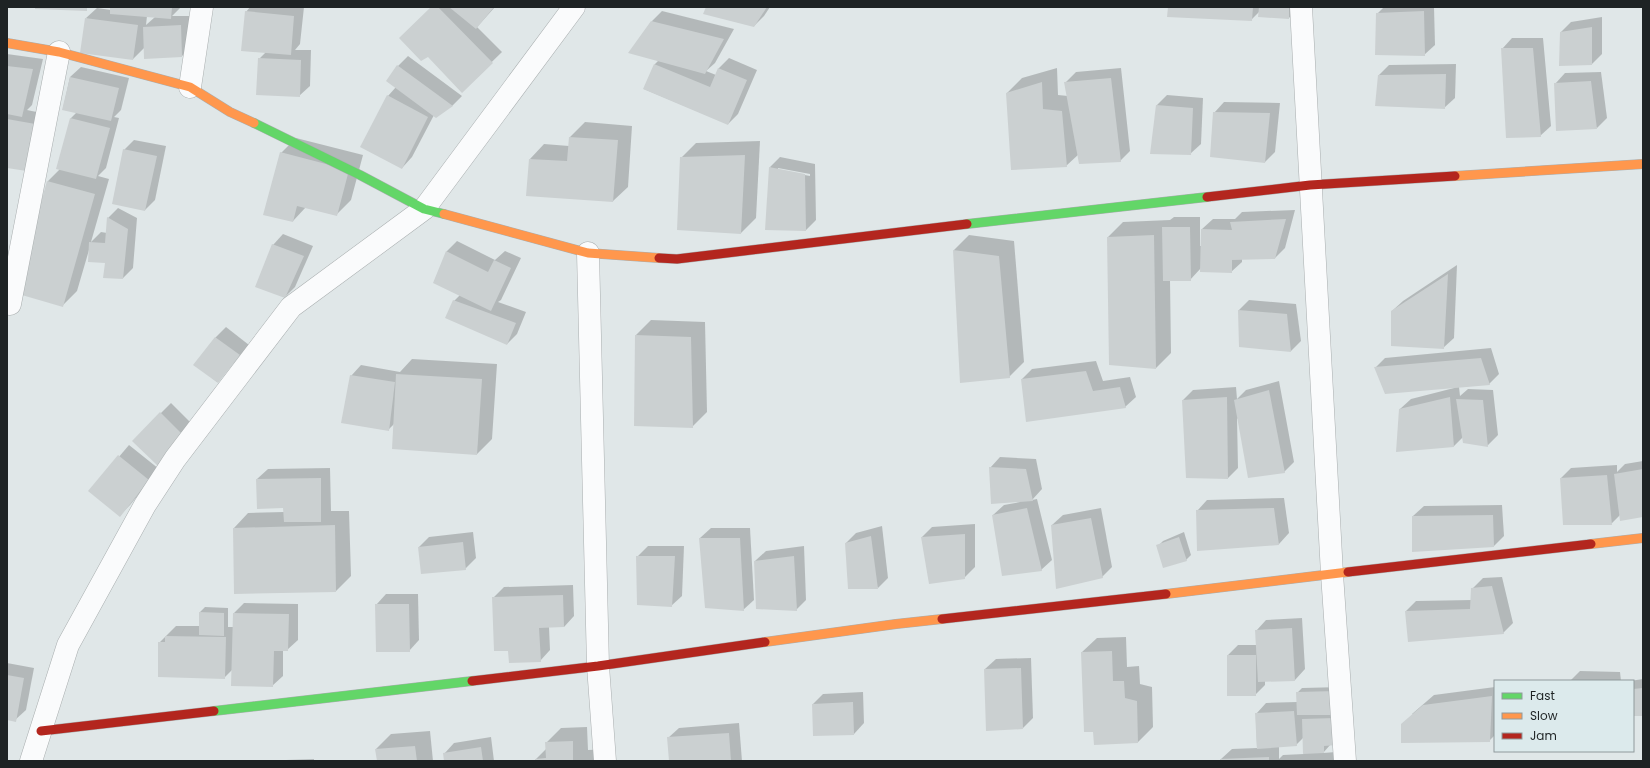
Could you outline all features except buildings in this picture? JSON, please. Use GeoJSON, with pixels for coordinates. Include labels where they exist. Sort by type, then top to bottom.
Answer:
{"type":"FeatureCollection","features":[{"type":"Feature","properties":{"kind":"street"},"geometry":{"type":"LineString","coordinates":[[190,87],[202,7]]}},
{"type":"Feature","properties":{"kind":"street"},"geometry":{"type":"LineString","coordinates":[[31,761],[68,645],[145,505],[175,459],[291,307],[424,209],[574,7]]}},
{"type":"Feature","properties":{"kind":"street"},"geometry":{"type":"LineString","coordinates":[[1300,7],[1332,574],[1345,761]]}},
{"type":"Feature","properties":{"kind":"street"},"geometry":{"type":"LineString","coordinates":[[7,43],[59,52],[190,87],[230,112],[360,175],[424,209],[588,253],[677,259],[875,234],[1310,185],[1643,164]]}},
{"type":"Feature","properties":{"kind":"street"},"geometry":{"type":"LineString","coordinates":[[10,304],[59,52]]}},
{"type":"Feature","properties":{"kind":"street"},"geometry":{"type":"LineString","coordinates":[[588,253],[598,666],[605,761]]}},
{"type":"Feature","properties":{"kind":"street"},"geometry":{"type":"LineString","coordinates":[[41,731],[598,666],[896,624],[1643,538]]}},
{"type":"Feature","properties":{"kind":"traffic: fast"},"geometry":{"type":"LineString","coordinates":[[254,123],[360,175],[424,209],[444,214]]}},
{"type":"Feature","properties":{"kind":"traffic: fast"},"geometry":{"type":"LineString","coordinates":[[967,224],[1207,197]]}},
{"type":"Feature","properties":{"kind":"traffic: fast"},"geometry":{"type":"LineString","coordinates":[[214,711],[472,681]]}},
{"type":"Feature","properties":{"kind":"traffic: slow"},"geometry":{"type":"LineString","coordinates":[[7,43],[59,52],[190,87],[230,112],[254,123]]}},
{"type":"Feature","properties":{"kind":"traffic: slow"},"geometry":{"type":"LineString","coordinates":[[1455,176],[1643,164]]}},
{"type":"Feature","properties":{"kind":"traffic: slow"},"geometry":{"type":"LineString","coordinates":[[444,214],[588,253],[659,258]]}},
{"type":"Feature","properties":{"kind":"traffic: slow"},"geometry":{"type":"LineString","coordinates":[[1591,544],[1643,538]]}},
{"type":"Feature","properties":{"kind":"traffic: slow"},"geometry":{"type":"LineString","coordinates":[[1166,594],[1348,572]]}},
{"type":"Feature","properties":{"kind":"traffic: slow"},"geometry":{"type":"LineString","coordinates":[[765,642],[942,619]]}},
{"type":"Feature","properties":{"kind":"traffic: jam"},"geometry":{"type":"LineString","coordinates":[[1207,197],[1310,185],[1455,176]]}},
{"type":"Feature","properties":{"kind":"traffic: jam"},"geometry":{"type":"LineString","coordinates":[[659,258],[677,259],[967,224]]}},
{"type":"Feature","properties":{"kind":"traffic: jam"},"geometry":{"type":"LineString","coordinates":[[1348,572],[1591,544]]}},
{"type":"Feature","properties":{"kind":"traffic: jam"},"geometry":{"type":"LineString","coordinates":[[942,619],[1166,594]]}},
{"type":"Feature","properties":{"kind":"traffic: jam"},"geometry":{"type":"LineString","coordinates":[[472,681],[598,666],[765,642]]}},
{"type":"Feature","properties":{"kind":"traffic: jam"},"geometry":{"type":"LineString","coordinates":[[41,731],[214,711]]}}]}
